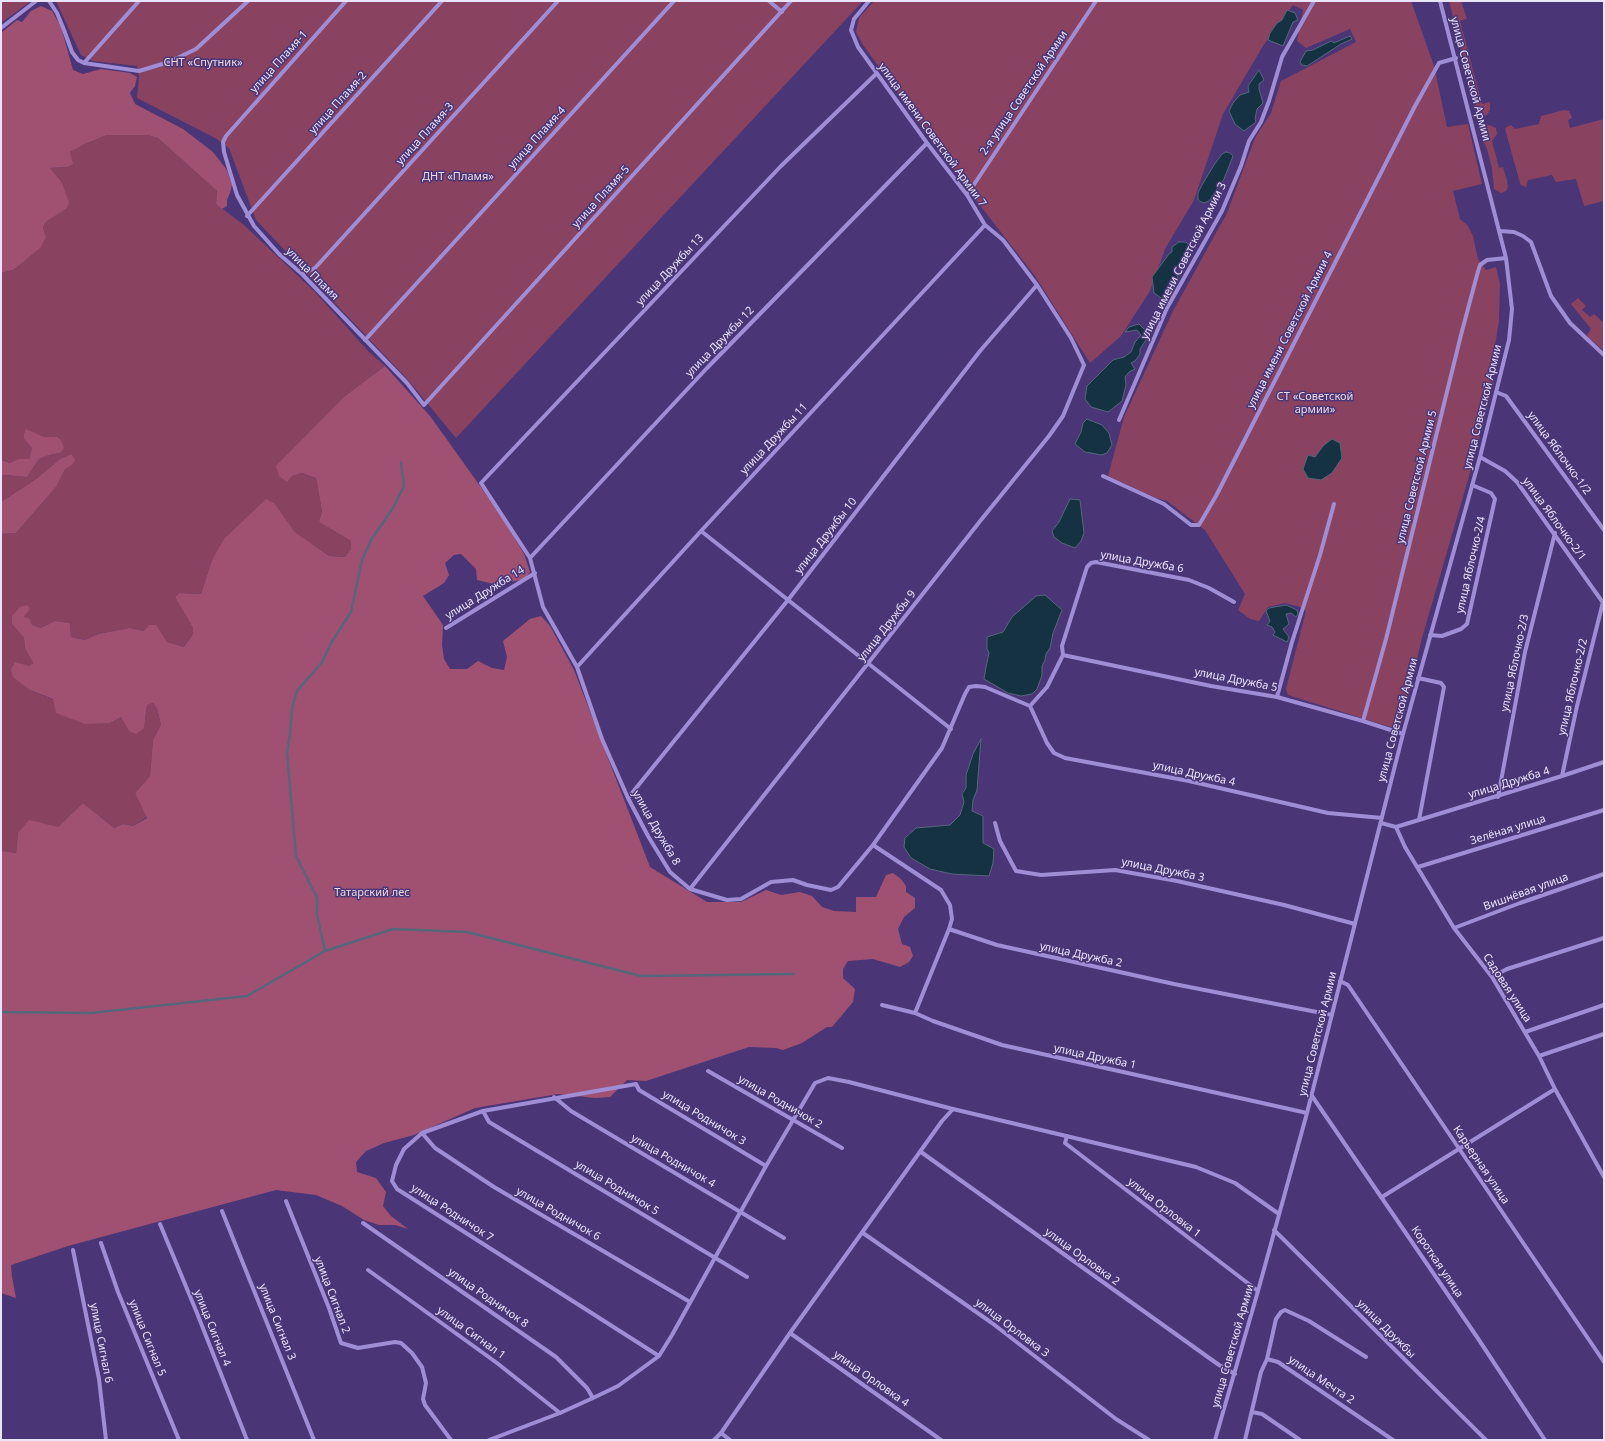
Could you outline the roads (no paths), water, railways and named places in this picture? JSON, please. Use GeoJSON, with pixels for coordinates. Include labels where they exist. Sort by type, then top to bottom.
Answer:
{"type":"FeatureCollection","features":[{"type":"Feature","properties":{"kind":"street"},"geometry":{"type":"LineString","coordinates":[[1,28],[36,1]]}},
{"type":"Feature","properties":{"kind":"street"},"geometry":{"type":"LineString","coordinates":[[49,1],[62,24],[72,52],[78,60],[84,63],[138,71],[169,62],[196,49],[248,1]]}},
{"type":"Feature","properties":{"kind":"street"},"geometry":{"type":"LineString","coordinates":[[84,63],[139,1]]}},
{"type":"Feature","properties":{"kind":"street","name":"улица Пламя-1"},"geometry":{"type":"LineString","coordinates":[[226,136],[346,1]]}},
{"type":"Feature","properties":{"kind":"street","name":"улица Пламя-2"},"geometry":{"type":"LineString","coordinates":[[247,216],[442,1]]}},
{"type":"Feature","properties":{"kind":"street","name":"улица Пламя-3"},"geometry":{"type":"LineString","coordinates":[[302,274],[315,268],[558,1]]}},
{"type":"Feature","properties":{"kind":"street","name":"улица Пламя-4"},"geometry":{"type":"LineString","coordinates":[[365,340],[674,1]]}},
{"type":"Feature","properties":{"kind":"street"},"geometry":{"type":"LineString","coordinates":[[769,1],[782,12]]}},
{"type":"Feature","properties":{"kind":"street","name":"улица Пламя-5"},"geometry":{"type":"LineString","coordinates":[[424,405],[791,1]]}},
{"type":"Feature","properties":{"kind":"street","name":"улица имени Советской Армии 7"},"geometry":{"type":"LineString","coordinates":[[869,1],[854,18],[851,30],[858,47],[876,74],[967,195],[985,225],[1002,240],[1037,286],[1071,338],[1084,365]]}},
{"type":"Feature","properties":{"kind":"street","name":"2-я улица Советской Армии"},"geometry":{"type":"LineString","coordinates":[[967,195],[1096,1]]}},
{"type":"Feature","properties":{"kind":"street","name":"улица имени Советской Армии 3"},"geometry":{"type":"LineString","coordinates":[[1119,420],[1168,308],[1222,211],[1241,166],[1249,141],[1263,115],[1282,57],[1314,1]]}},
{"type":"Feature","properties":{"kind":"street","name":"улица Советской Армии"},"geometry":{"type":"LineString","coordinates":[[1215,1440],[1235,1374],[1312,1096],[1403,734],[1480,457],[1509,340],[1512,309],[1506,258],[1456,58],[1440,1]]}},
{"type":"Feature","properties":{"kind":"street","name":"улица имени Советской Армии 4"},"geometry":{"type":"LineString","coordinates":[[1104,476],[1164,504],[1191,525],[1200,525],[1415,106],[1439,63],[1456,58]]}},
{"type":"Feature","properties":{"kind":"street","name":"улица Дружбы 13"},"geometry":{"type":"LineString","coordinates":[[481,484],[770,178],[876,74]]}},
{"type":"Feature","properties":{"kind":"street","name":"улица Пламя"},"geometry":{"type":"LineString","coordinates":[[226,136],[223,142],[224,152],[237,195],[247,216],[254,226],[279,254],[302,274],[407,383],[424,405]]}},
{"type":"Feature","properties":{"kind":"street","name":"улица Дружбы 12"},"geometry":{"type":"LineString","coordinates":[[530,558],[707,368],[927,143]]}},
{"type":"Feature","properties":{"kind":"street","name":"улица Дружбы 11"},"geometry":{"type":"LineString","coordinates":[[577,667],[985,225]]}},
{"type":"Feature","properties":{"kind":"street"},"geometry":{"type":"LineString","coordinates":[[1500,232],[1514,232],[1531,242],[1551,296],[1570,323],[1604,355]]}},
{"type":"Feature","properties":{"kind":"street","name":"улица Советской Армии 5"},"geometry":{"type":"LineString","coordinates":[[1363,721],[1386,639],[1460,335],[1480,265],[1487,260],[1506,258]]}},
{"type":"Feature","properties":{"kind":"street","name":"улица Дружбы 10"},"geometry":{"type":"LineString","coordinates":[[628,798],[788,600],[980,351],[1037,286]]}},
{"type":"Feature","properties":{"kind":"street","name":"улица Дружбы 9"},"geometry":{"type":"LineString","coordinates":[[690,889],[1049,436],[1063,416],[1084,365]]}},
{"type":"Feature","properties":{"kind":"street","name":"улица Яблочко-1/2"},"geometry":{"type":"LineString","coordinates":[[1496,392],[1506,396],[1604,530]]}},
{"type":"Feature","properties":{"kind":"street","name":"улица Яблочко-2/1"},"geometry":{"type":"LineString","coordinates":[[1480,457],[1505,471],[1517,482],[1603,603]]}},
{"type":"Feature","properties":{"kind":"street","name":"улица Дружба 8"},"geometry":{"type":"LineString","coordinates":[[481,484],[530,558],[543,607],[577,667],[602,739],[628,798],[648,836],[670,872],[690,889],[728,900],[741,899],[771,882],[793,880],[807,885],[831,890],[838,887],[873,845],[942,748],[965,694],[970,687],[985,687],[1030,706]]}},
{"type":"Feature","properties":{"kind":"street","name":"улица Яблочко-2/4"},"geometry":{"type":"LineString","coordinates":[[1430,635],[1442,636],[1461,629],[1467,624],[1495,499],[1491,493],[1472,485]]}},
{"type":"Feature","properties":{"kind":"street"},"geometry":{"type":"LineString","coordinates":[[1277,697],[1334,504]]}},
{"type":"Feature","properties":{"kind":"street"},"geometry":{"type":"LineString","coordinates":[[701,531],[951,729]]}},
{"type":"Feature","properties":{"kind":"street","name":"улица Яблочко-2/3"},"geometry":{"type":"LineString","coordinates":[[1498,796],[1525,652],[1554,533]]}},
{"type":"Feature","properties":{"kind":"street","name":"улица Дружба 6"},"geometry":{"type":"LineString","coordinates":[[1063,654],[1062,646],[1087,567],[1091,563],[1096,562],[1189,580],[1210,588],[1234,602]]}},
{"type":"Feature","properties":{"kind":"street","name":"улица Дружба 14"},"geometry":{"type":"LineString","coordinates":[[446,628],[535,573]]}},
{"type":"Feature","properties":{"kind":"street","name":"улица Яблочко-2/2"},"geometry":{"type":"LineString","coordinates":[[1562,776],[1577,706],[1603,603]]}},
{"type":"Feature","properties":{"kind":"street"},"geometry":{"type":"LineString","coordinates":[[1030,706],[1047,687],[1063,654]]}},
{"type":"Feature","properties":{"kind":"street","name":"улица Дружба 5"},"geometry":{"type":"LineString","coordinates":[[1063,654],[1211,686],[1277,697],[1363,721],[1403,734]]}},
{"type":"Feature","properties":{"kind":"street"},"geometry":{"type":"LineString","coordinates":[[1418,678],[1441,683],[1444,687],[1418,820]]}},
{"type":"Feature","properties":{"kind":"street","name":"улица Дружба 4"},"geometry":{"type":"LineString","coordinates":[[1030,706],[1047,743],[1054,753],[1065,758],[1189,781],[1328,813],[1382,818]]}},
{"type":"Feature","properties":{"kind":"street","name":"улица Дружба 4"},"geometry":{"type":"LineString","coordinates":[[1396,827],[1604,762]]}},
{"type":"Feature","properties":{"kind":"street","name":"Зелёная улица"},"geometry":{"type":"LineString","coordinates":[[1418,867],[1604,810]]}},
{"type":"Feature","properties":{"kind":"street","name":"улица Дружба 3"},"geometry":{"type":"LineString","coordinates":[[995,823],[1000,841],[1007,857],[1016,871],[1041,875],[1115,870],[1177,881],[1284,905],[1355,924]]}},
{"type":"Feature","properties":{"kind":"street"},"geometry":{"type":"LineString","coordinates":[[1381,823],[1396,827]]}},
{"type":"Feature","properties":{"kind":"street","name":"Садовая улица"},"geometry":{"type":"LineString","coordinates":[[1396,827],[1454,928],[1492,977],[1525,1032],[1604,1178]]}},
{"type":"Feature","properties":{"kind":"street"},"geometry":{"type":"LineString","coordinates":[[873,845],[941,890],[950,905],[952,919],[949,929],[915,1013]]}},
{"type":"Feature","properties":{"kind":"street","name":"Вишнёвая улица"},"geometry":{"type":"LineString","coordinates":[[1454,928],[1604,874]]}},
{"type":"Feature","properties":{"kind":"street","name":"улица Дружба 2"},"geometry":{"type":"LineString","coordinates":[[949,929],[997,945],[1174,984],[1332,1015]]}},
{"type":"Feature","properties":{"kind":"street"},"geometry":{"type":"LineString","coordinates":[[1492,977],[1507,969],[1604,938]]}},
{"type":"Feature","properties":{"kind":"street","name":"Карьерная улица"},"geometry":{"type":"LineString","coordinates":[[1340,981],[1348,985],[1604,1362]]}},
{"type":"Feature","properties":{"kind":"street","name":"улица Дружба 1"},"geometry":{"type":"LineString","coordinates":[[882,1005],[915,1013],[933,1021],[1002,1045],[1307,1113]]}},
{"type":"Feature","properties":{"kind":"street"},"geometry":{"type":"LineString","coordinates":[[1525,1032],[1604,1005]]}},
{"type":"Feature","properties":{"kind":"street"},"geometry":{"type":"LineString","coordinates":[[1539,1056],[1604,1034]]}},
{"type":"Feature","properties":{"kind":"street","name":"улица Родничок 2"},"geometry":{"type":"LineString","coordinates":[[708,1070],[842,1148]]}},
{"type":"Feature","properties":{"kind":"street"},"geometry":{"type":"LineString","coordinates":[[489,1440],[560,1413],[618,1386],[659,1356],[766,1166],[815,1083],[828,1078],[1196,1167],[1235,1183],[1279,1214]]}},
{"type":"Feature","properties":{"kind":"street","name":"улица Родничок 7"},"geometry":{"type":"LineString","coordinates":[[636,1084],[554,1097],[483,1111],[422,1133],[404,1149],[396,1165],[392,1181],[398,1189],[659,1356]]}},
{"type":"Feature","properties":{"kind":"street","name":"улица Родничок 3"},"geometry":{"type":"LineString","coordinates":[[636,1084],[639,1090],[766,1166]]}},
{"type":"Feature","properties":{"kind":"street"},"geometry":{"type":"LineString","coordinates":[[1382,1197],[1555,1089]]}},
{"type":"Feature","properties":{"kind":"street","name":"Короткая улица"},"geometry":{"type":"LineString","coordinates":[[1312,1096],[1546,1440]]}},
{"type":"Feature","properties":{"kind":"street","name":"улица Родничок 4"},"geometry":{"type":"LineString","coordinates":[[554,1097],[571,1111],[784,1238]]}},
{"type":"Feature","properties":{"kind":"street"},"geometry":{"type":"LineString","coordinates":[[714,1440],[721,1434],[790,1333],[942,1121],[953,1109]]}},
{"type":"Feature","properties":{"kind":"street","name":"улица Родничок 5"},"geometry":{"type":"LineString","coordinates":[[483,1111],[489,1122],[747,1277]]}},
{"type":"Feature","properties":{"kind":"street","name":"улица Родничок 6"},"geometry":{"type":"LineString","coordinates":[[422,1133],[435,1148],[494,1187],[690,1302]]}},
{"type":"Feature","properties":{"kind":"street","name":"улица Орловка 1"},"geometry":{"type":"LineString","coordinates":[[1067,1136],[1066,1143],[1258,1291]]}},
{"type":"Feature","properties":{"kind":"street","name":"улица Орловка 2"},"geometry":{"type":"LineString","coordinates":[[921,1152],[1219,1365],[1235,1374]]}},
{"type":"Feature","properties":{"kind":"street","name":"улица Сигнал 2"},"geometry":{"type":"LineString","coordinates":[[286,1201],[329,1308],[341,1343],[358,1348],[395,1342],[401,1343],[412,1353],[422,1367],[426,1383],[423,1399],[451,1440]]}},
{"type":"Feature","properties":{"kind":"street","name":"улица Сигнал 3"},"geometry":{"type":"LineString","coordinates":[[222,1211],[314,1440]]}},
{"type":"Feature","properties":{"kind":"street","name":"улица Родничок 8"},"geometry":{"type":"LineString","coordinates":[[363,1223],[556,1357],[587,1388],[593,1398]]}},
{"type":"Feature","properties":{"kind":"street","name":"улица Сигнал 4"},"geometry":{"type":"LineString","coordinates":[[160,1224],[197,1312],[247,1440]]}},
{"type":"Feature","properties":{"kind":"street","name":"улица Дружбы"},"geometry":{"type":"LineString","coordinates":[[1274,1230],[1486,1440]]}},
{"type":"Feature","properties":{"kind":"street","name":"улица Орловка 3"},"geometry":{"type":"LineString","coordinates":[[863,1233],[992,1323],[1116,1419],[1149,1440]]}},
{"type":"Feature","properties":{"kind":"street","name":"улица Сигнал 5"},"geometry":{"type":"LineString","coordinates":[[101,1243],[118,1292],[179,1440]]}},
{"type":"Feature","properties":{"kind":"street","name":"улица Сигнал 6"},"geometry":{"type":"LineString","coordinates":[[73,1250],[99,1379],[106,1440]]}},
{"type":"Feature","properties":{"kind":"street","name":"улица Сигнал 1"},"geometry":{"type":"LineString","coordinates":[[368,1270],[497,1363],[560,1413]]}},
{"type":"Feature","properties":{"kind":"street"},"geometry":{"type":"LineString","coordinates":[[1246,1440],[1261,1372],[1267,1359],[1276,1319],[1281,1312],[1285,1310],[1309,1321],[1366,1358]]}},
{"type":"Feature","properties":{"kind":"street","name":"улица Орловка 4"},"geometry":{"type":"LineString","coordinates":[[790,1333],[941,1440]]}},
{"type":"Feature","properties":{"kind":"street","name":"улица Мечта 2"},"geometry":{"type":"LineString","coordinates":[[1267,1359],[1278,1362],[1393,1440]]}},
{"type":"Feature","properties":{"kind":"street"},"geometry":{"type":"LineString","coordinates":[[1252,1412],[1262,1414],[1300,1440]]}},
{"type":"Feature","properties":{"kind":"street"},"geometry":{"type":"LineString","coordinates":[[721,1434],[730,1440]]}},
{"type":"Feature","properties":{"kind":"water"},"geometry":{"type":"Polygon","coordinates":[[[1287,10],[1295,13],[1298,20],[1293,22],[1283,46],[1268,40],[1270,33],[1277,23],[1282,20],[1287,10]]]}},
{"type":"Feature","properties":{"kind":"water"},"geometry":{"type":"Polygon","coordinates":[[[1350,36],[1352,39],[1341,44],[1307,66],[1302,65],[1300,62],[1306,51],[1313,50],[1331,41],[1334,43],[1350,36]]]}},
{"type":"Feature","properties":{"kind":"water"},"geometry":{"type":"Polygon","coordinates":[[[1259,70],[1264,80],[1259,84],[1263,103],[1257,109],[1255,119],[1256,122],[1244,131],[1235,124],[1229,111],[1233,103],[1240,95],[1249,92],[1248,86],[1259,70]]]}},
{"type":"Feature","properties":{"kind":"water"},"geometry":{"type":"Polygon","coordinates":[[[1226,152],[1233,156],[1224,179],[1209,201],[1204,203],[1199,201],[1198,193],[1202,185],[1222,154],[1226,152]]]}},
{"type":"Feature","properties":{"kind":"water"},"geometry":{"type":"Polygon","coordinates":[[[1179,242],[1186,242],[1191,248],[1190,254],[1184,257],[1182,266],[1177,267],[1175,271],[1178,278],[1169,298],[1161,298],[1154,293],[1152,277],[1172,252],[1172,247],[1179,242]]]}},
{"type":"Feature","properties":{"kind":"water"},"geometry":{"type":"Polygon","coordinates":[[[1139,324],[1146,331],[1146,340],[1140,349],[1140,354],[1135,361],[1131,363],[1135,369],[1129,372],[1125,377],[1126,385],[1122,401],[1108,412],[1091,407],[1085,399],[1087,386],[1113,360],[1124,357],[1131,352],[1135,342],[1141,335],[1137,330],[1125,332],[1129,327],[1139,324]]]}},
{"type":"Feature","properties":{"kind":"water"},"geometry":{"type":"Polygon","coordinates":[[[1087,419],[1102,425],[1109,433],[1112,445],[1107,453],[1101,455],[1085,452],[1075,444],[1081,432],[1083,423],[1087,419]]]}},
{"type":"Feature","properties":{"kind":"water"},"geometry":{"type":"Polygon","coordinates":[[[1332,439],[1340,443],[1342,458],[1332,473],[1321,480],[1308,478],[1303,469],[1308,455],[1315,457],[1323,446],[1332,439]]]}},
{"type":"Feature","properties":{"kind":"water"},"geometry":{"type":"Polygon","coordinates":[[[1070,499],[1080,500],[1084,533],[1081,541],[1075,548],[1062,543],[1054,537],[1052,531],[1059,522],[1070,499]]]}},
{"type":"Feature","properties":{"kind":"water"},"geometry":{"type":"Polygon","coordinates":[[[1045,595],[1062,610],[1053,633],[1050,648],[1046,654],[1042,666],[1042,675],[1037,689],[1032,694],[1021,696],[1008,693],[984,679],[989,653],[987,649],[987,637],[1003,632],[1012,617],[1036,596],[1045,595]]]}},
{"type":"Feature","properties":{"kind":"water"},"geometry":{"type":"Polygon","coordinates":[[[1286,605],[1297,610],[1298,614],[1296,617],[1291,613],[1286,614],[1289,624],[1283,629],[1289,637],[1287,642],[1273,635],[1275,632],[1272,627],[1267,625],[1270,621],[1266,611],[1269,608],[1286,605]]]}},
{"type":"Feature","properties":{"kind":"water"},"geometry":{"type":"Polygon","coordinates":[[[981,739],[977,790],[973,800],[972,811],[983,816],[983,843],[994,849],[993,863],[989,876],[952,874],[930,869],[911,858],[904,847],[905,838],[916,828],[950,825],[960,815],[964,802],[962,794],[966,788],[966,775],[973,754],[981,739]]]}},
{"type":"Feature","properties":{"kind":"waterway"},"geometry":{"type":"LineString","coordinates":[[1,1012],[91,1013],[247,996],[325,951],[317,914],[317,898],[296,856],[287,753],[292,708],[297,691],[322,662],[331,643],[351,612],[362,560],[371,540],[393,508],[404,486],[401,462]]}},
{"type":"Feature","properties":{"kind":"waterway"},"geometry":{"type":"LineString","coordinates":[[325,951],[393,929],[467,932],[641,976],[793,974]]}},
{"type":"Feature","properties":{"kind":"park label","name":"СНТ «Спутник»"},"geometry":{"type":"Point","coordinates":[203,63]}},
{"type":"Feature","properties":{"kind":"park label","name":"ДНТ «Пламя»"},"geometry":{"type":"Point","coordinates":[458,177]}},
{"type":"Feature","properties":{"kind":"park label","name":"СТ «Советской армии»"},"geometry":{"type":"Point","coordinates":[1315,403]}},
{"type":"Feature","properties":{"kind":"park label","name":"Татарский лес"},"geometry":{"type":"Point","coordinates":[372,893]}}]}
